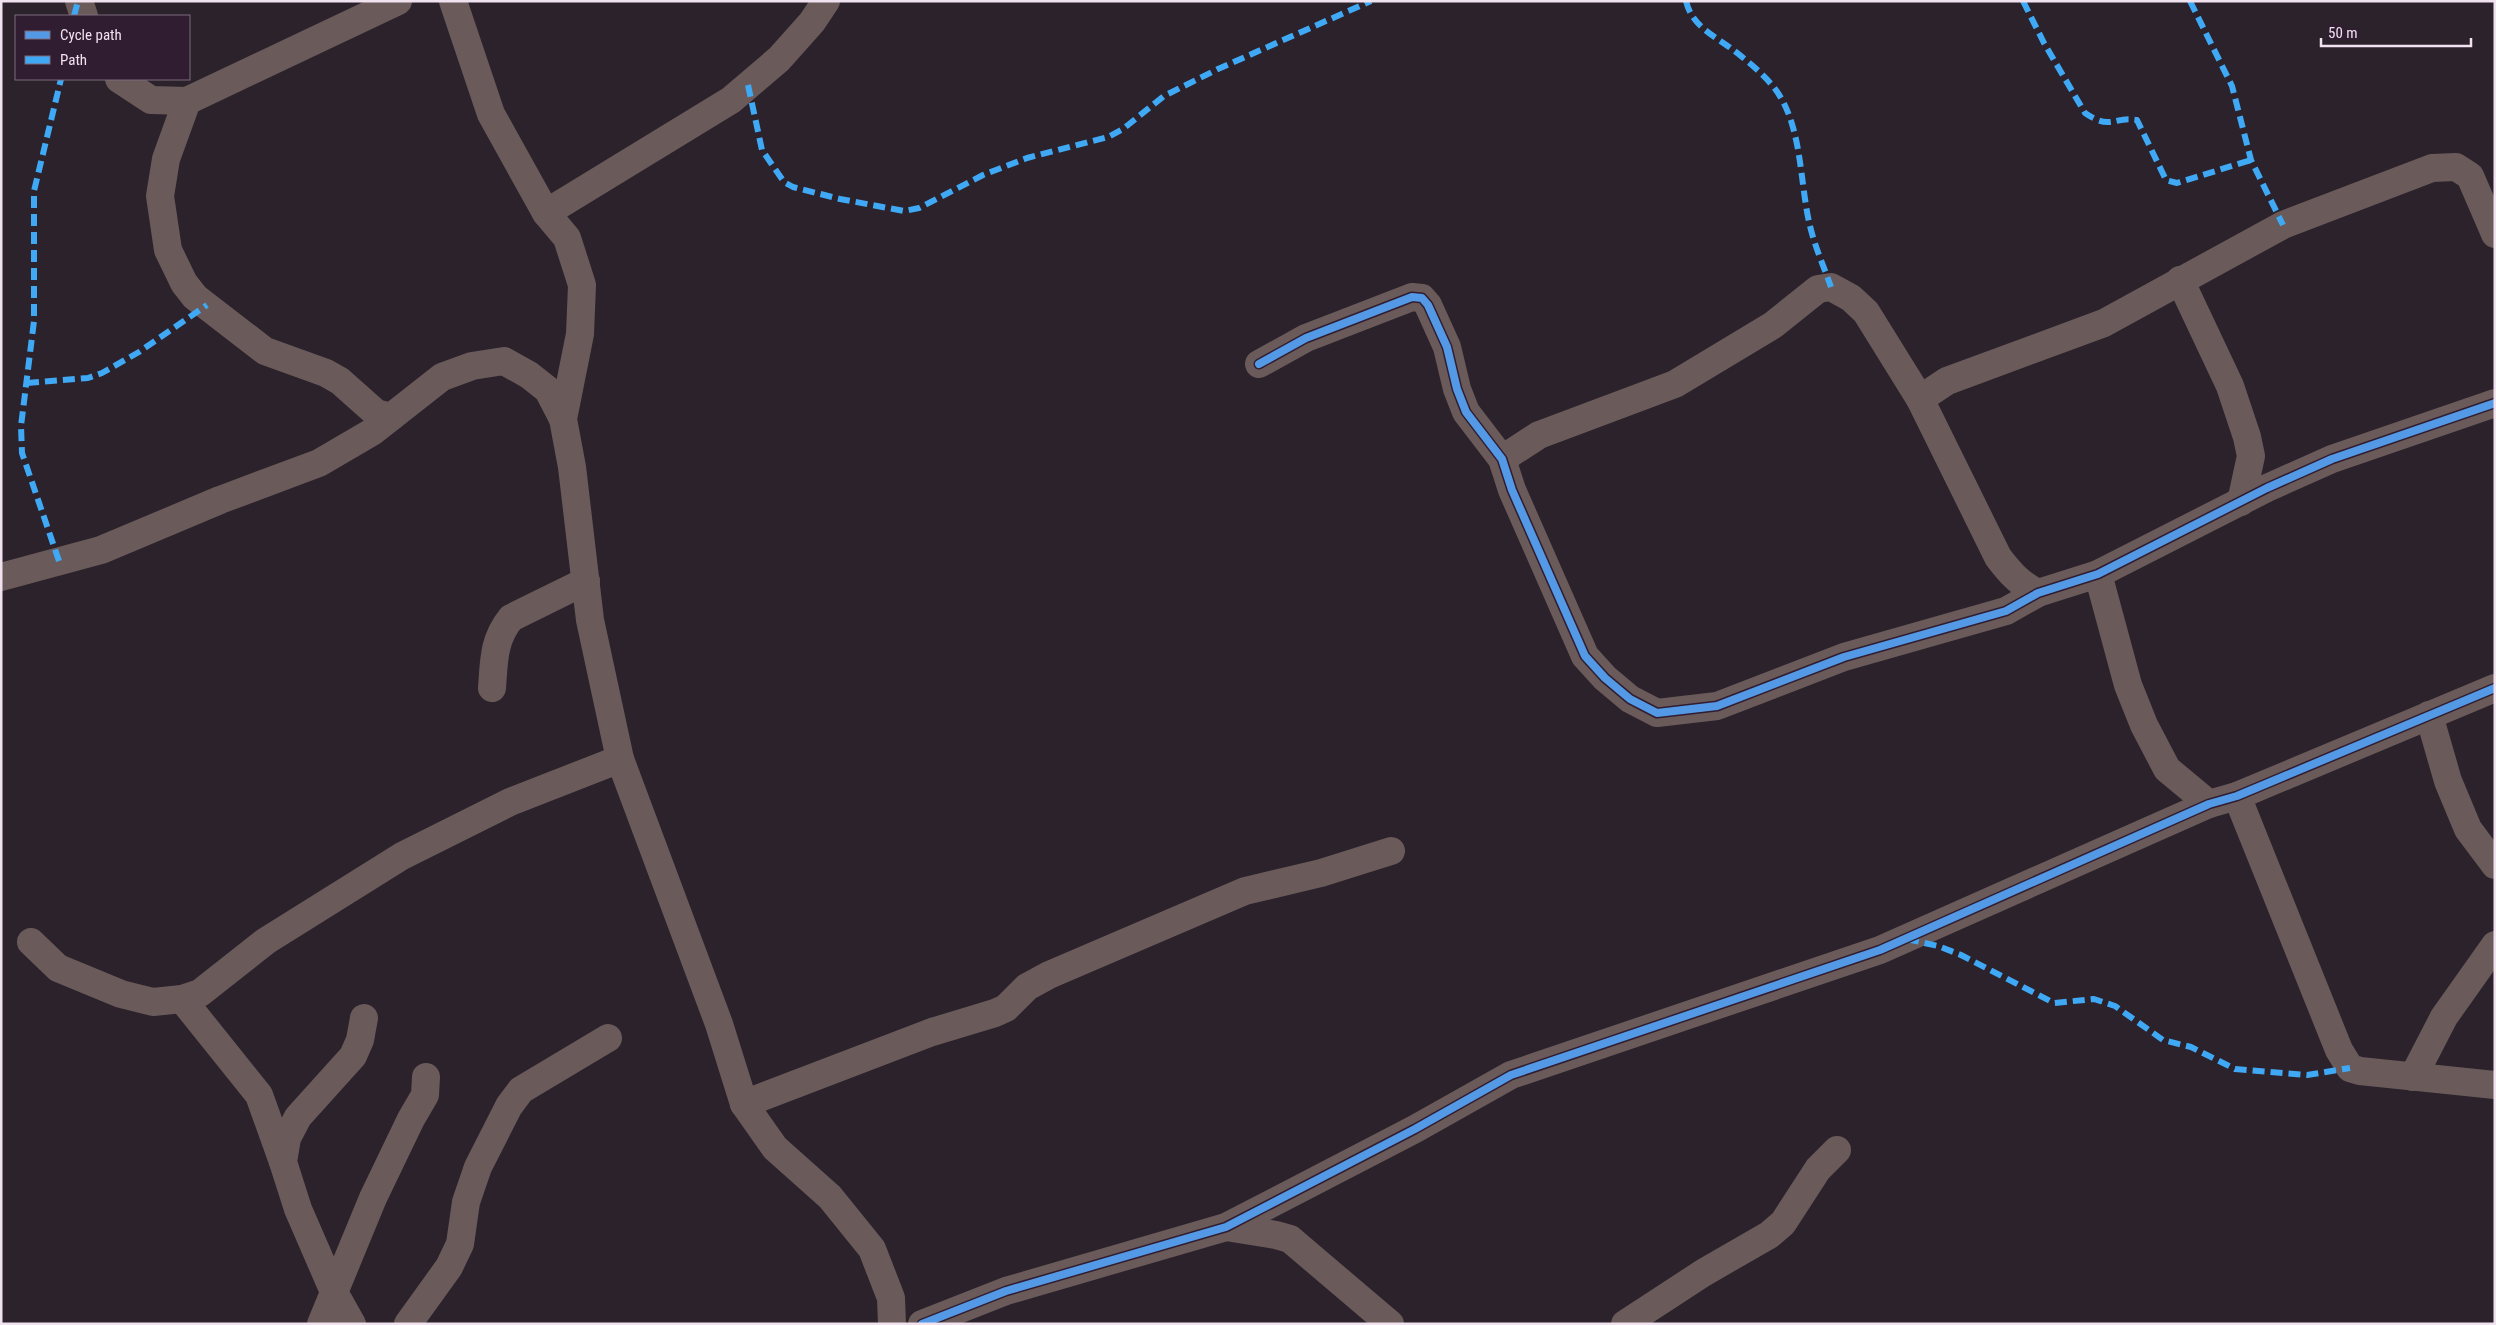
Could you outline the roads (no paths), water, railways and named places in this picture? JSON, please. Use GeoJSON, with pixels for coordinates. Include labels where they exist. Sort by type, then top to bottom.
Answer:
{"type":"FeatureCollection","features":[{"type":"Feature","properties":{"kind":"street"},"geometry":{"type":"LineString","coordinates":[[79,1],[84,15]]}},
{"type":"Feature","properties":{"kind":"street"},"geometry":{"type":"LineString","coordinates":[[121,80],[151,100],[187,101],[398,1]]}},
{"type":"Feature","properties":{"kind":"street"},"geometry":{"type":"LineString","coordinates":[[454,1],[491,114],[546,213],[567,238],[582,285],[580,334],[564,419]]}},
{"type":"Feature","properties":{"kind":"street"},"geometry":{"type":"LineString","coordinates":[[546,213],[731,100],[785,52],[812,22],[826,1]]}},
{"type":"Feature","properties":{"kind":"street"},"geometry":{"type":"LineString","coordinates":[[187,101],[166,159],[160,196],[168,250],[184,283],[195,297],[265,351],[326,373],[340,381],[376,413],[391,417]]}},
{"type":"Feature","properties":{"kind":"street"},"geometry":{"type":"LineString","coordinates":[[1920,400],[1947,381],[2104,323],[2282,225],[2432,168],[2456,167],[2470,176],[2495,234]]}},
{"type":"Feature","properties":{"kind":"street"},"geometry":{"type":"LineString","coordinates":[[2180,280],[2230,386],[2247,437],[2251,456],[2241,502]]}},
{"type":"Feature","properties":{"kind":"street"},"geometry":{"type":"LineString","coordinates":[[1502,459],[1539,435],[1675,384],[1773,325],[1818,289],[1831,288],[1852,298],[1866,312],[1920,400],[1998,556],[2013,577],[2024,586],[2038,593]]}},
{"type":"Feature","properties":{"kind":"street"},"geometry":{"type":"LineString","coordinates":[[1259,364],[1306,338],[1412,297],[1422,298],[1428,305],[1447,347],[1457,389],[1466,412],[1502,459],[1512,490],[1584,656],[1605,678],[1630,699],[1657,713],[1717,706],[1844,657],[2006,611],[2038,593],[2098,574],[2241,502],[2332,459],[2495,403]]}},
{"type":"Feature","properties":{"kind":"street"},"geometry":{"type":"LineString","coordinates":[[1,577],[101,550],[220,500],[319,463],[372,432],[442,377],[472,366],[504,361],[529,374],[548,390],[564,419],[572,467],[590,620],[620,759],[719,1024],[744,1104],[775,1148],[830,1197],[872,1249],[891,1298],[892,1324]]}},
{"type":"Feature","properties":{"kind":"street"},"geometry":{"type":"LineString","coordinates":[[2098,574],[2128,685],[2144,725],[2167,769],[2209,804]]}},
{"type":"Feature","properties":{"kind":"street"},"geometry":{"type":"LineString","coordinates":[[492,688],[495,645],[502,628],[511,618],[586,581]]}},
{"type":"Feature","properties":{"kind":"street"},"geometry":{"type":"LineString","coordinates":[[922,1324],[1006,1291],[1226,1228],[1415,1129],[1511,1075],[1880,950],[2209,804],[2237,796],[2495,688]]}},
{"type":"Feature","properties":{"kind":"street"},"geometry":{"type":"LineString","coordinates":[[2429,715],[2448,781],[2468,829],[2495,865]]}},
{"type":"Feature","properties":{"kind":"street"},"geometry":{"type":"LineString","coordinates":[[31,942],[58,968],[121,994],[153,1002],[182,999],[200,993],[266,941],[402,856],[510,802],[620,759]]}},
{"type":"Feature","properties":{"kind":"street"},"geometry":{"type":"LineString","coordinates":[[2237,796],[2339,1050],[2350,1068],[2360,1071],[2495,1085]]}},
{"type":"Feature","properties":{"kind":"street"},"geometry":{"type":"LineString","coordinates":[[744,1104],[932,1032],[995,1013],[1006,1008],[1027,987],[1049,975],[1244,891],[1322,873],[1391,850]]}},
{"type":"Feature","properties":{"kind":"street"},"geometry":{"type":"LineString","coordinates":[[2414,1077],[2444,1017],[2495,945]]}},
{"type":"Feature","properties":{"kind":"street"},"geometry":{"type":"LineString","coordinates":[[182,999],[259,1095],[298,1209],[334,1292],[352,1324]]}},
{"type":"Feature","properties":{"kind":"street"},"geometry":{"type":"LineString","coordinates":[[283,1162],[287,1138],[298,1117],[353,1056],[360,1040],[364,1018]]}},
{"type":"Feature","properties":{"kind":"street"},"geometry":{"type":"LineString","coordinates":[[408,1324],[448,1267],[460,1244],[466,1202],[478,1167],[509,1106],[521,1090],[608,1038]]}},
{"type":"Feature","properties":{"kind":"street"},"geometry":{"type":"LineString","coordinates":[[321,1324],[373,1198],[411,1119],[425,1095],[426,1077]]}},
{"type":"Feature","properties":{"kind":"street"},"geometry":{"type":"LineString","coordinates":[[1625,1324],[1703,1273],[1769,1235],[1783,1223],[1818,1169],[1837,1150]]}},
{"type":"Feature","properties":{"kind":"street"},"geometry":{"type":"LineString","coordinates":[[1226,1228],[1276,1235],[1290,1240],[1390,1324]]}}]}
